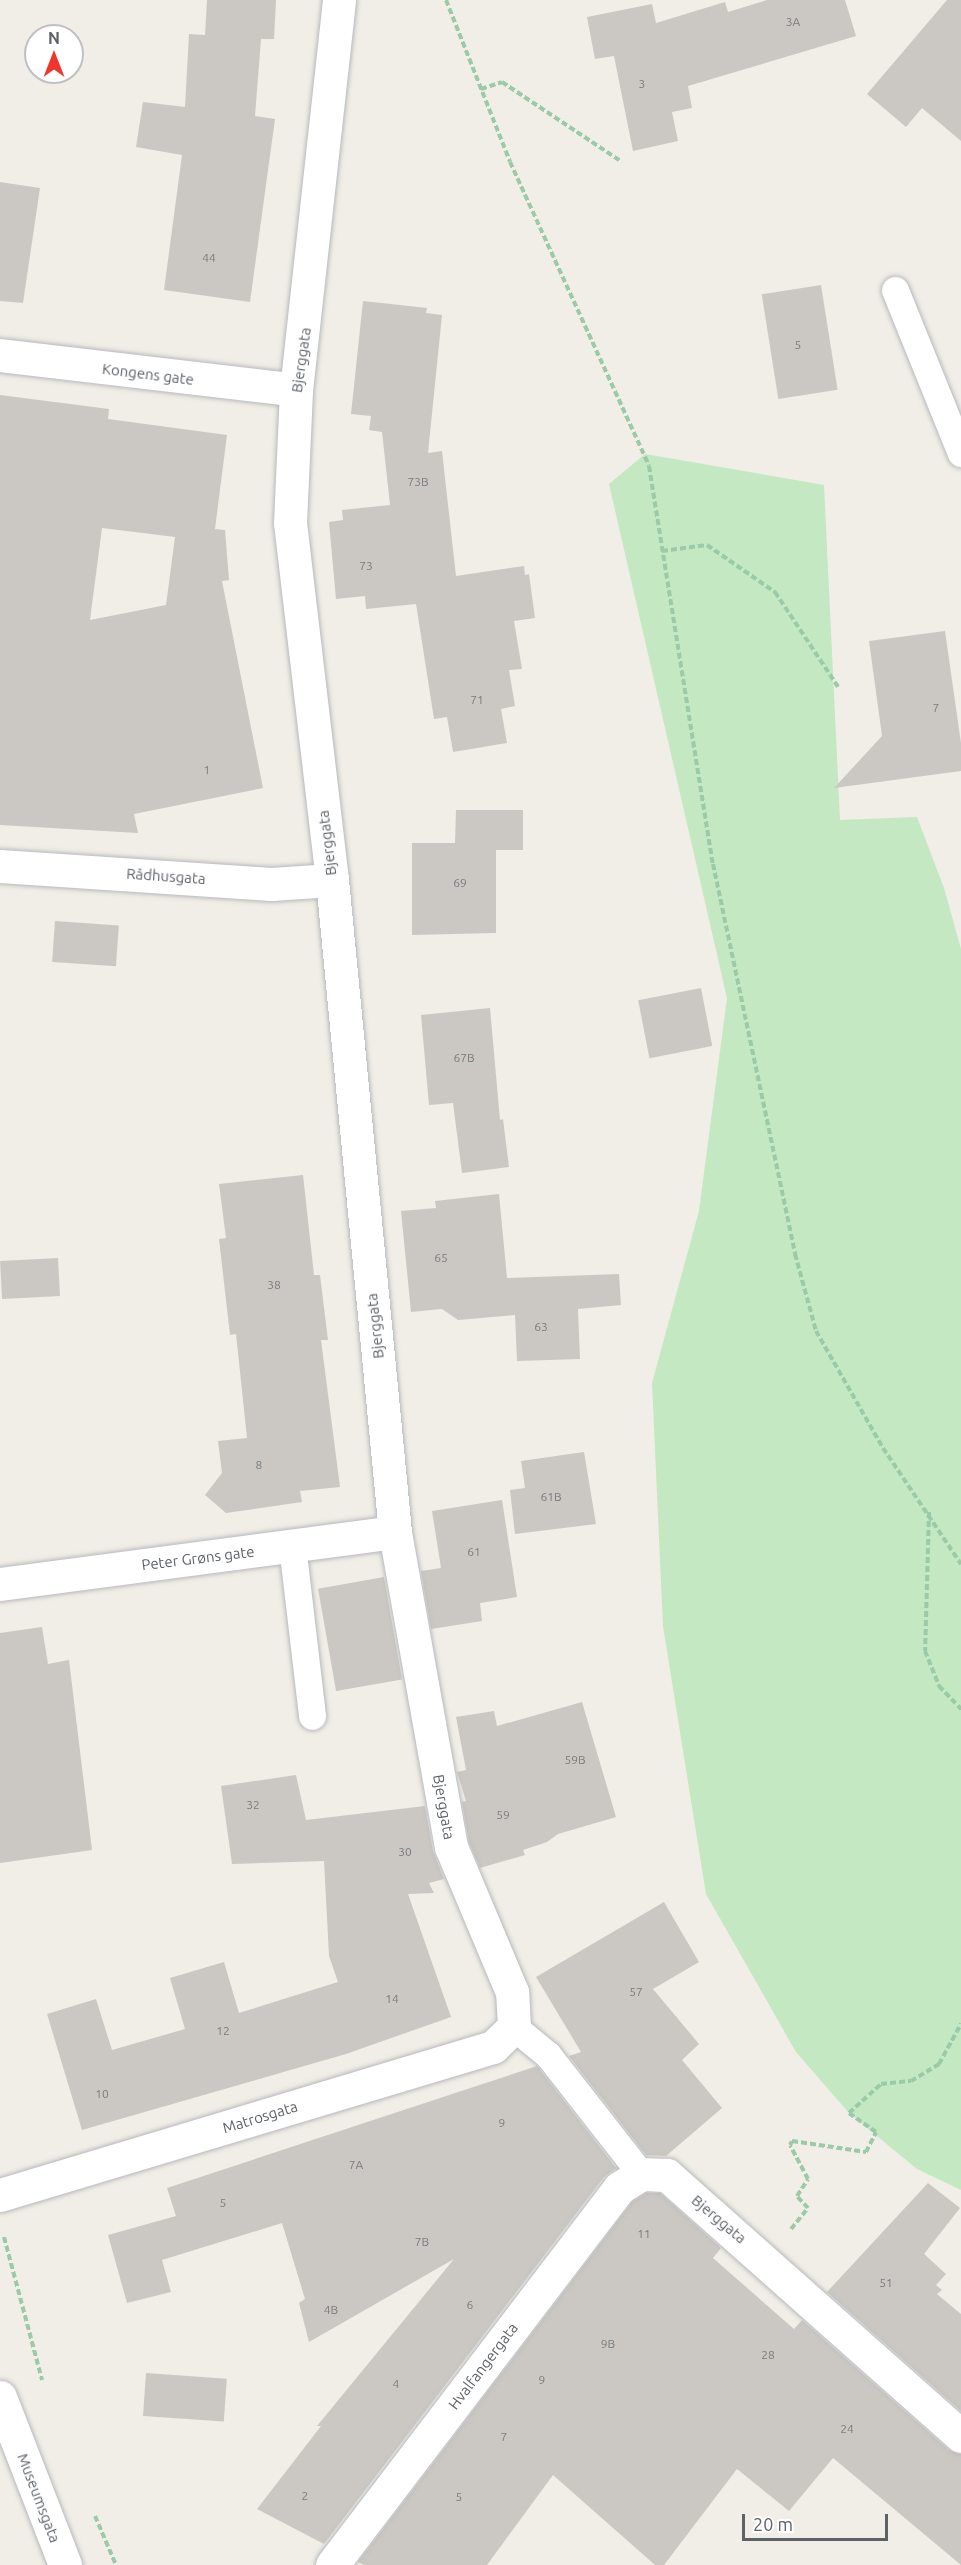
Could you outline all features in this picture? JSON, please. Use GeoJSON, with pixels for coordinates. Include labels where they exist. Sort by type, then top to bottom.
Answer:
{"type":"FeatureCollection","features":[{"type":"Feature","properties":{"kind":"street","name":"Bjerggata"},"geometry":{"type":"LineString","coordinates":[[339,0],[296,390],[290,523],[332,880],[395,1532],[451,1847],[512,1992],[514,2026]]}},
{"type":"Feature","properties":{"kind":"street","name":"Kongens gate"},"geometry":{"type":"LineString","coordinates":[[0,354],[296,390]]}},
{"type":"Feature","properties":{"kind":"street","name":"Rådhusgata"},"geometry":{"type":"LineString","coordinates":[[0,866],[271,884],[332,880]]}},
{"type":"Feature","properties":{"kind":"street","name":"Peter Grøns gate"},"geometry":{"type":"LineString","coordinates":[[0,1584],[395,1532]]}},
{"type":"Feature","properties":{"kind":"street","name":"Matrosgata"},"geometry":{"type":"LineString","coordinates":[[0,2195],[493,2047],[514,2026]]}},
{"type":"Feature","properties":{"kind":"street","name":"Bjerggata"},"geometry":{"type":"LineString","coordinates":[[641,2174],[667,2175],[766,2260],[961,2436]]}},
{"type":"Feature","properties":{"kind":"street","name":"Hvalfangergata"},"geometry":{"type":"LineString","coordinates":[[332,2565],[619,2188],[641,2174]]}},
{"type":"Feature","properties":{"kind":"street","name":"Museumsgata"},"geometry":{"type":"LineString","coordinates":[[0,2397],[65,2565]]}},
{"type":"Feature","properties":{"kind":"lane"},"geometry":{"type":"LineString","coordinates":[[895,290],[961,453]]}},
{"type":"Feature","properties":{"kind":"lane"},"geometry":{"type":"LineString","coordinates":[[292,1545],[312,1716]]}},
{"type":"Feature","properties":{"kind":"lane"},"geometry":{"type":"LineString","coordinates":[[514,2026],[548,2055],[641,2174]]}},
{"type":"Feature","properties":{"kind":"path"},"geometry":{"type":"LineString","coordinates":[[446,0],[510,162],[649,466],[713,864],[795,1254],[816,1331],[883,1448],[929,1511],[961,1564]]}},
{"type":"Feature","properties":{"kind":"path"},"geometry":{"type":"LineString","coordinates":[[481,89],[502,82],[622,162]]}},
{"type":"Feature","properties":{"kind":"path"},"geometry":{"type":"LineString","coordinates":[[662,551],[707,545],[775,592],[838,687]]}},
{"type":"Feature","properties":{"kind":"path"},"geometry":{"type":"LineString","coordinates":[[929,1511],[925,1651],[939,1686],[961,1709]]}},
{"type":"Feature","properties":{"kind":"path"},"geometry":{"type":"LineString","coordinates":[[766,2260],[808,2208],[797,2196],[808,2179],[790,2145],[792,2141],[866,2152],[876,2132],[849,2113],[881,2084],[911,2081],[939,2064],[961,2024]]}},
{"type":"Feature","properties":{"kind":"path"},"geometry":{"type":"LineString","coordinates":[[2,2231],[42,2382]]}},
{"type":"Feature","properties":{"kind":"path"},"geometry":{"type":"LineString","coordinates":[[92,2510],[116,2565]]}},
{"type":"Feature","properties":{"kind":"green space"},"geometry":{"type":"Polygon","coordinates":[[[645,454],[824,485],[840,820],[917,817],[944,888],[961,949],[961,2190],[917,2169],[849,2113],[796,2052],[706,1894],[663,1626],[652,1383],[699,1211],[727,998],[609,484],[645,454]]]}},
{"type":"Feature","properties":{"kind":"building"},"geometry":{"type":"Polygon","coordinates":[[[207,0],[276,0],[274,39],[261,39],[255,116],[275,119],[250,302],[164,290],[182,155],[136,147],[143,102],[185,107],[189,34],[205,35],[207,0]]]}},
{"type":"Feature","properties":{"kind":"building"},"geometry":{"type":"Polygon","coordinates":[[[767,0],[845,0],[856,36],[688,86],[692,108],[672,112],[678,141],[633,151],[614,56],[595,59],[587,17],[652,4],[656,23],[725,2],[728,12],[767,0]]]}},
{"type":"Feature","properties":{"kind":"building"},"geometry":{"type":"Polygon","coordinates":[[[947,0],[961,0],[961,141],[922,108],[906,127],[867,94],[947,0]]]}},
{"type":"Feature","properties":{"kind":"building"},"geometry":{"type":"Polygon","coordinates":[[[0,182],[40,188],[23,303],[0,301],[0,182]]]}},
{"type":"Feature","properties":{"kind":"building"},"geometry":{"type":"Polygon","coordinates":[[[821,285],[838,390],[778,399],[762,294],[821,285]]]}},
{"type":"Feature","properties":{"kind":"building"},"geometry":{"type":"Polygon","coordinates":[[[363,301],[427,308],[426,313],[442,315],[428,453],[442,451],[456,576],[524,566],[525,575],[529,574],[535,618],[514,621],[522,669],[509,670],[515,706],[501,709],[507,743],[453,752],[447,717],[434,719],[416,604],[366,609],[365,596],[336,599],[329,522],[343,520],[342,510],[390,505],[382,432],[369,430],[371,416],[351,414],[363,301]]]}},
{"type":"Feature","properties":{"kind":"building"},"geometry":{"type":"Polygon","coordinates":[[[0,395],[109,409],[108,419],[227,435],[215,529],[225,530],[229,580],[222,581],[263,788],[134,814],[138,833],[0,825],[0,395]],[[102,528],[90,620],[166,605],[175,537],[102,528]]]}},
{"type":"Feature","properties":{"kind":"building"},"geometry":{"type":"Polygon","coordinates":[[[945,631],[961,743],[961,771],[834,788],[882,736],[869,641],[945,631]]]}},
{"type":"Feature","properties":{"kind":"building"},"geometry":{"type":"Polygon","coordinates":[[[456,810],[523,810],[523,850],[496,850],[496,933],[412,935],[412,843],[455,843],[456,810]]]}},
{"type":"Feature","properties":{"kind":"building"},"geometry":{"type":"Polygon","coordinates":[[[55,921],[119,925],[116,966],[52,962],[55,921]]]}},
{"type":"Feature","properties":{"kind":"building"},"geometry":{"type":"Polygon","coordinates":[[[701,988],[712,1046],[649,1058],[638,1000],[701,988]]]}},
{"type":"Feature","properties":{"kind":"building"},"geometry":{"type":"Polygon","coordinates":[[[490,1008],[500,1120],[503,1119],[509,1167],[462,1173],[453,1103],[429,1105],[421,1015],[490,1008]]]}},
{"type":"Feature","properties":{"kind":"building"},"geometry":{"type":"Polygon","coordinates":[[[303,1175],[314,1275],[320,1275],[328,1340],[321,1340],[340,1487],[300,1491],[302,1502],[226,1513],[205,1495],[222,1473],[218,1441],[247,1438],[236,1334],[230,1335],[219,1239],[226,1238],[219,1184],[303,1175]]]}},
{"type":"Feature","properties":{"kind":"building"},"geometry":{"type":"Polygon","coordinates":[[[499,1194],[507,1278],[619,1274],[621,1305],[578,1309],[580,1359],[517,1361],[515,1315],[458,1320],[442,1309],[411,1312],[401,1211],[436,1208],[435,1201],[499,1194]]]}},
{"type":"Feature","properties":{"kind":"building"},"geometry":{"type":"Polygon","coordinates":[[[58,1258],[60,1296],[2,1299],[0,1261],[58,1258]]]}},
{"type":"Feature","properties":{"kind":"building"},"geometry":{"type":"Polygon","coordinates":[[[584,1452],[596,1524],[515,1534],[510,1490],[525,1488],[521,1461],[584,1452]]]}},
{"type":"Feature","properties":{"kind":"building"},"geometry":{"type":"Polygon","coordinates":[[[502,1500],[517,1597],[480,1603],[482,1621],[431,1629],[421,1571],[441,1568],[432,1511],[502,1500]]]}},
{"type":"Feature","properties":{"kind":"building"},"geometry":{"type":"Polygon","coordinates":[[[384,1577],[402,1679],[336,1691],[318,1589],[384,1577]]]}},
{"type":"Feature","properties":{"kind":"building"},"geometry":{"type":"Polygon","coordinates":[[[42,1627],[48,1664],[69,1660],[92,1850],[0,1863],[0,1633],[42,1627]]]}},
{"type":"Feature","properties":{"kind":"building"},"geometry":{"type":"Polygon","coordinates":[[[582,1702],[616,1817],[558,1834],[547,1842],[523,1850],[525,1855],[480,1868],[469,1842],[462,1802],[466,1801],[457,1772],[466,1770],[456,1717],[494,1711],[497,1726],[582,1702]]]}},
{"type":"Feature","properties":{"kind":"building"},"geometry":{"type":"Polygon","coordinates":[[[296,1775],[306,1820],[425,1806],[433,1851],[444,1879],[429,1883],[434,1893],[408,1894],[451,2017],[346,2054],[82,2130],[47,2014],[96,1999],[112,2050],[185,2029],[170,1978],[224,1962],[239,2013],[338,1982],[329,1956],[324,1861],[232,1864],[221,1786],[296,1775]]]}},
{"type":"Feature","properties":{"kind":"building"},"geometry":{"type":"Polygon","coordinates":[[[664,1902],[699,1962],[653,1989],[699,2044],[682,2060],[722,2108],[666,2156],[646,2155],[569,2056],[581,2052],[536,1977],[664,1902]]]}},
{"type":"Feature","properties":{"kind":"building"},"geometry":{"type":"Polygon","coordinates":[[[537,2066],[616,2168],[604,2177],[324,2544],[257,2509],[321,2426],[317,2426],[454,2259],[309,2342],[299,2303],[305,2299],[282,2223],[162,2260],[171,2292],[127,2303],[108,2235],[176,2216],[167,2188],[537,2066]]]}},
{"type":"Feature","properties":{"kind":"building"},"geometry":{"type":"Polygon","coordinates":[[[928,2183],[960,2208],[924,2254],[946,2274],[936,2285],[942,2290],[937,2294],[961,2314],[961,2411],[827,2292],[928,2183]]]}},
{"type":"Feature","properties":{"kind":"building"},"geometry":{"type":"Polygon","coordinates":[[[646,2193],[660,2193],[721,2248],[713,2258],[794,2329],[802,2320],[949,2450],[961,2454],[961,2565],[833,2458],[789,2511],[737,2469],[664,2565],[655,2565],[553,2475],[487,2565],[364,2565],[358,2562],[632,2202],[646,2193]]]}},
{"type":"Feature","properties":{"kind":"building"},"geometry":{"type":"Polygon","coordinates":[[[146,2373],[227,2379],[224,2422],[143,2416],[146,2373]]]}}]}
